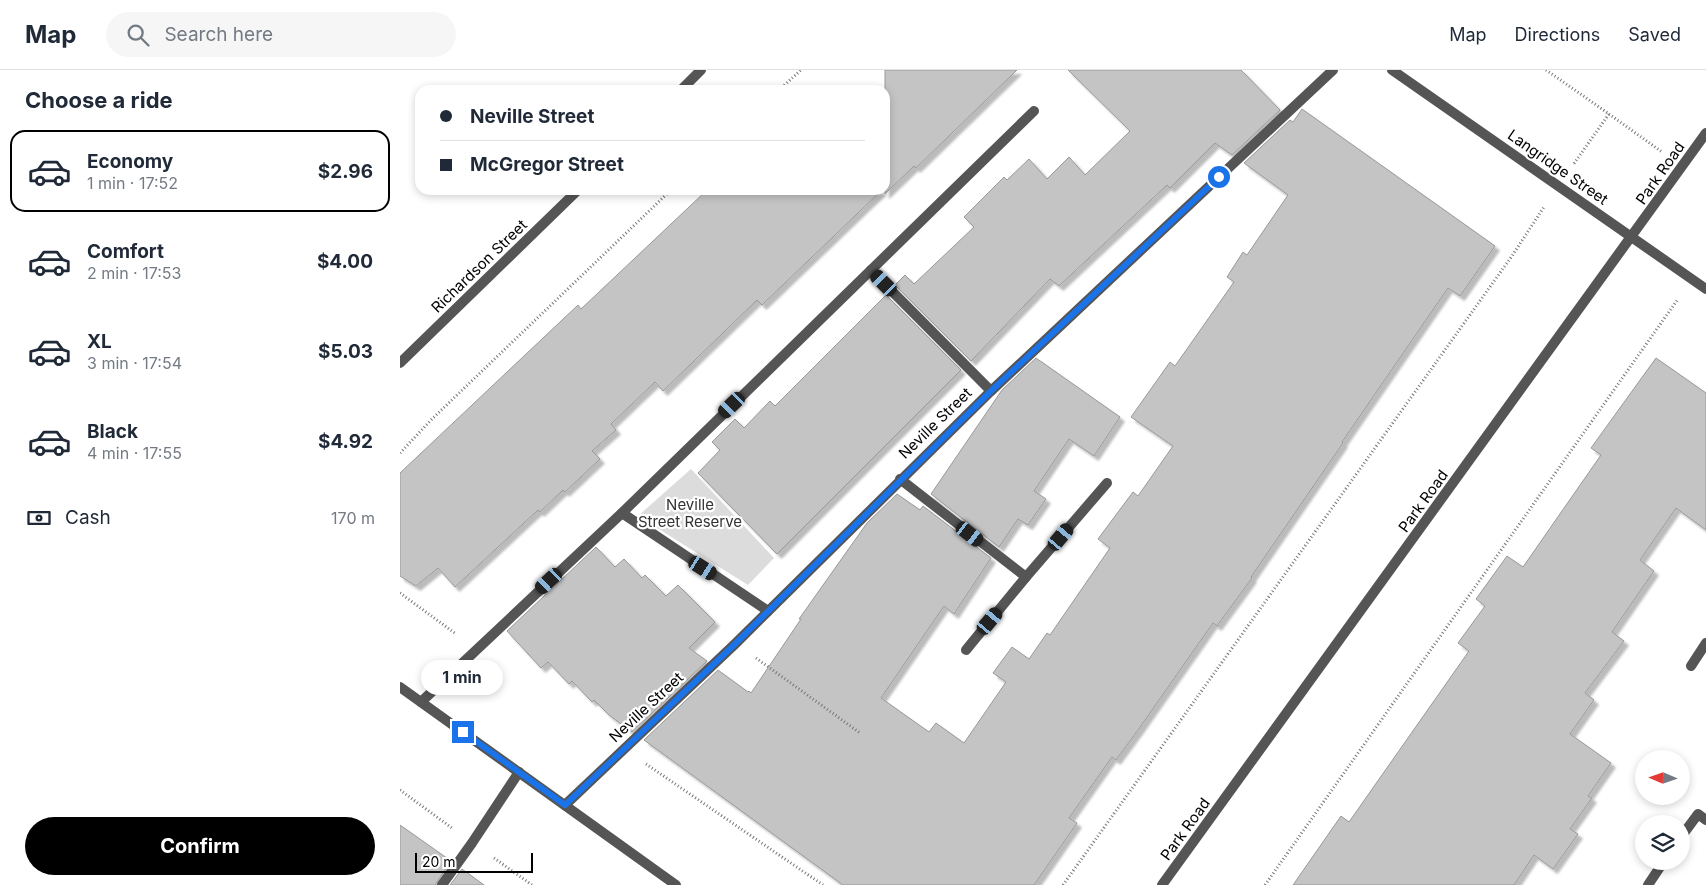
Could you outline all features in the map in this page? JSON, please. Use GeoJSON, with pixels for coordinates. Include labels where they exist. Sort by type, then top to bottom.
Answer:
{"type":"FeatureCollection","features":[{"type":"Feature","properties":{"kind":"street"},"geometry":{"type":"LineString","coordinates":[[686,85],[701,70]]}},
{"type":"Feature","properties":{"kind":"street","name":"Neville Street"},"geometry":{"type":"LineString","coordinates":[[565,805],[735,644],[991,391],[1333,70]]}},
{"type":"Feature","properties":{"kind":"street","name":"Langridge Street"},"geometry":{"type":"LineString","coordinates":[[1392,70],[1706,289]]}},
{"type":"Feature","properties":{"kind":"street"},"geometry":{"type":"LineString","coordinates":[[421,702],[622,513],[1034,111]]}},
{"type":"Feature","properties":{"kind":"street","name":"Park Road"},"geometry":{"type":"LineString","coordinates":[[1162,885],[1632,238],[1706,133]]}},
{"type":"Feature","properties":{"kind":"street","name":"Richardson Street"},"geometry":{"type":"LineString","coordinates":[[400,363],[573,195]]}},
{"type":"Feature","properties":{"kind":"street"},"geometry":{"type":"LineString","coordinates":[[871,270],[991,391]]}},
{"type":"Feature","properties":{"kind":"street"},"geometry":{"type":"LineString","coordinates":[[900,479],[1026,578]]}},
{"type":"Feature","properties":{"kind":"street"},"geometry":{"type":"LineString","coordinates":[[966,650],[1107,483]]}},
{"type":"Feature","properties":{"kind":"street"},"geometry":{"type":"LineString","coordinates":[[622,513],[768,611]]}},
{"type":"Feature","properties":{"kind":"street"},"geometry":{"type":"LineString","coordinates":[[1691,666],[1706,643]]}},
{"type":"Feature","properties":{"kind":"street"},"geometry":{"type":"LineString","coordinates":[[400,687],[676,885]]}},
{"type":"Feature","properties":{"kind":"street"},"geometry":{"type":"LineString","coordinates":[[442,885],[519,772]]}},
{"type":"Feature","properties":{"kind":"street"},"geometry":{"type":"LineString","coordinates":[[1690,825],[1698,814],[1706,820]]}},
{"type":"Feature","properties":{"kind":"street"},"geometry":{"type":"LineString","coordinates":[[1648,885],[1658,870]]}},
{"type":"Feature","properties":{"kind":"path"},"geometry":{"type":"LineString","coordinates":[[784,85],[801,70]]}},
{"type":"Feature","properties":{"kind":"path"},"geometry":{"type":"LineString","coordinates":[[1546,70],[1683,166]]}},
{"type":"Feature","properties":{"kind":"path"},"geometry":{"type":"LineString","coordinates":[[1063,885],[1512,256],[1558,186],[1609,114]]}},
{"type":"Feature","properties":{"kind":"path"},"geometry":{"type":"LineString","coordinates":[[400,453],[432,418],[666,195]]}},
{"type":"Feature","properties":{"kind":"path"},"geometry":{"type":"LineString","coordinates":[[1265,885],[1692,280]]}},
{"type":"Feature","properties":{"kind":"path"},"geometry":{"type":"LineString","coordinates":[[400,593],[476,649]]}},
{"type":"Feature","properties":{"kind":"path"},"geometry":{"type":"LineString","coordinates":[[735,644],[860,733]]}},
{"type":"Feature","properties":{"kind":"path"},"geometry":{"type":"LineString","coordinates":[[623,749],[741,827],[823,885]]}},
{"type":"Feature","properties":{"kind":"green space","name":"Neville Street Reserve"},"geometry":{"type":"Polygon","coordinates":[[[691,469],[774,558],[748,585],[638,516],[691,469]]]}},
{"type":"Feature","properties":{"kind":"building"},"geometry":{"type":"Polygon","coordinates":[[[885,70],[1017,70],[916,168],[914,166],[890,189],[890,85],[885,85],[885,70]]]}},
{"type":"Feature","properties":{"kind":"building"},"geometry":{"type":"Polygon","coordinates":[[[1068,70],[1241,70],[1280,110],[1232,155],[1215,143],[1170,188],[1167,185],[1059,286],[1050,279],[971,361],[895,285],[905,275],[914,284],[974,227],[964,217],[1004,177],[1007,180],[1029,159],[1047,179],[1069,157],[1085,175],[1130,131],[1068,70]]]}},
{"type":"Feature","properties":{"kind":"building"},"geometry":{"type":"Polygon","coordinates":[[[1302,109],[1495,246],[1460,296],[1448,288],[1342,442],[1252,578],[1217,626],[1213,623],[1116,760],[1112,757],[1069,818],[1077,823],[1034,885],[843,885],[644,740],[718,670],[751,693],[801,619],[799,619],[867,523],[897,494],[920,510],[923,506],[991,558],[954,614],[944,606],[881,698],[929,732],[936,723],[964,743],[1006,682],[993,673],[1012,647],[1029,659],[1047,633],[1050,635],[1110,548],[1098,539],[1133,492],[1138,496],[1173,446],[1131,417],[1170,362],[1175,366],[1234,282],[1227,277],[1243,252],[1247,255],[1288,195],[1244,163],[1290,120],[1293,122],[1302,109]]]}},
{"type":"Feature","properties":{"kind":"building"},"geometry":{"type":"Polygon","coordinates":[[[702,195],[877,195],[762,305],[757,300],[663,391],[655,382],[611,424],[616,430],[592,451],[600,459],[565,492],[563,490],[540,512],[538,510],[455,587],[438,568],[416,586],[400,576],[400,473],[578,305],[581,309],[702,195]]]}},
{"type":"Feature","properties":{"kind":"building"},"geometry":{"type":"Polygon","coordinates":[[[886,295],[961,370],[777,554],[698,473],[720,450],[712,442],[735,419],[744,428],[770,401],[775,406],[886,295]]]}},
{"type":"Feature","properties":{"kind":"building"},"geometry":{"type":"Polygon","coordinates":[[[1036,358],[1120,417],[1094,456],[1069,439],[1034,491],[1046,499],[1028,525],[1018,519],[999,547],[931,494],[1002,390],[1036,358]]]}},
{"type":"Feature","properties":{"kind":"building"},"geometry":{"type":"Polygon","coordinates":[[[1656,358],[1706,393],[1706,530],[1676,508],[1640,560],[1654,571],[1612,632],[1624,641],[1585,693],[1594,700],[1570,734],[1611,763],[1588,796],[1592,798],[1570,829],[1578,834],[1553,869],[1534,855],[1514,885],[1293,885],[1341,816],[1349,822],[1469,651],[1458,643],[1485,606],[1476,599],[1507,556],[1523,567],[1601,455],[1591,448],[1656,358]]]}},
{"type":"Feature","properties":{"kind":"building"},"geometry":{"type":"Polygon","coordinates":[[[596,547],[615,567],[624,559],[642,578],[645,575],[666,596],[678,585],[715,622],[689,648],[707,661],[632,732],[609,715],[594,700],[592,702],[572,681],[569,684],[548,662],[541,668],[507,631],[596,547]]]}},
{"type":"Feature","properties":{"kind":"building"},"geometry":{"type":"Polygon","coordinates":[[[400,825],[451,861],[435,885],[400,885],[400,825]]]}},
{"type":"Feature","properties":{"kind":"building"},"geometry":{"type":"Polygon","coordinates":[[[462,869],[484,885],[450,885],[462,869]]]}},
{"type":"Feature","properties":{"kind":"route"},"geometry":{"type":"LineString","coordinates":[[463,732],[565,805],[735,644],[991,391],[1219,177]]}}]}
